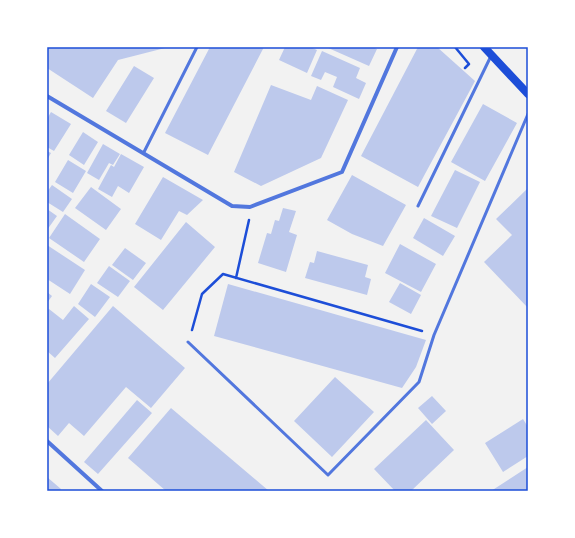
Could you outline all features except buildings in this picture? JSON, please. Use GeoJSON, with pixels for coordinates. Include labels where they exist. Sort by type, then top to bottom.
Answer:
{"type":"FeatureCollection","features":[{"type":"Feature","properties":{"kind":"main road"},"geometry":{"type":"LineString","coordinates":[[484,47],[528,94]]}},
{"type":"Feature","properties":{"kind":"street"},"geometry":{"type":"LineString","coordinates":[[47,96],[144,152],[232,206],[252,207],[342,172],[397,47]]}},
{"type":"Feature","properties":{"kind":"street"},"geometry":{"type":"LineString","coordinates":[[47,441],[102,491]]}},
{"type":"Feature","properties":{"kind":"lane"},"geometry":{"type":"LineString","coordinates":[[144,152],[198,47]]}},
{"type":"Feature","properties":{"kind":"lane"},"geometry":{"type":"LineString","coordinates":[[418,206],[491,56]]}},
{"type":"Feature","properties":{"kind":"lane"},"geometry":{"type":"LineString","coordinates":[[188,342],[328,475],[420,382],[434,335],[528,114]]}},
{"type":"Feature","properties":{"kind":"path"},"geometry":{"type":"LineString","coordinates":[[456,47],[470,64],[465,68]]}},
{"type":"Feature","properties":{"kind":"path"},"geometry":{"type":"LineString","coordinates":[[236,278],[252,207]]}},
{"type":"Feature","properties":{"kind":"path"},"geometry":{"type":"LineString","coordinates":[[188,342],[202,294],[223,274],[434,335]]}}]}
